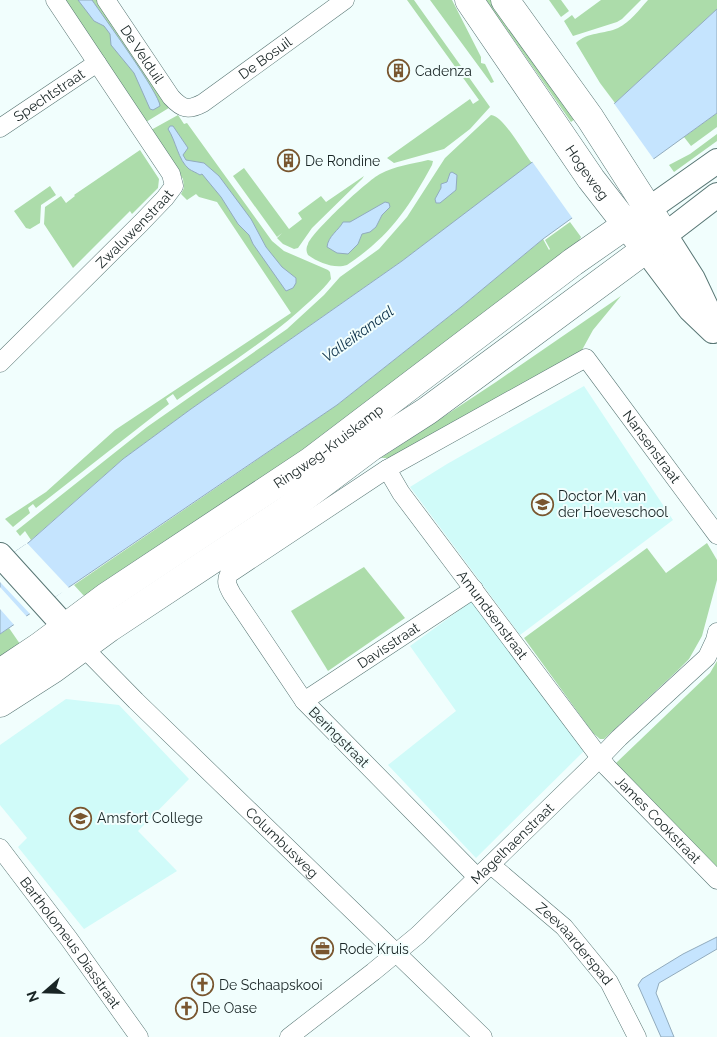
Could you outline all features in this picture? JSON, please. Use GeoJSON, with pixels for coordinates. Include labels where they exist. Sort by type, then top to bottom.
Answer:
{"type":"FeatureCollection","features":[{"type":"Feature","properties":{"kind":"main road","name":"Hogeweg"},"geometry":{"type":"LineString","coordinates":[[469,0],[562,137],[626,225],[655,242],[693,278],[717,330]]}},
{"type":"Feature","properties":{"kind":"main road","name":"Hogeweg"},"geometry":{"type":"LineString","coordinates":[[505,0],[590,118],[649,209],[655,242],[690,310],[717,335]]}},
{"type":"Feature","properties":{"kind":"main road"},"geometry":{"type":"LineString","coordinates":[[649,209],[717,162]]}},
{"type":"Feature","properties":{"kind":"main road"},"geometry":{"type":"LineString","coordinates":[[655,242],[717,195]]}},
{"type":"Feature","properties":{"kind":"main road","name":"Ringweg-Kruiskamp"},"geometry":{"type":"LineString","coordinates":[[0,703],[53,669],[106,597],[311,461],[573,262],[649,209]]}},
{"type":"Feature","properties":{"kind":"main road","name":"Ringweg-Kruiskamp"},"geometry":{"type":"LineString","coordinates":[[0,673],[75,637],[109,628],[287,510],[371,448],[427,411],[655,242]]}},
{"type":"Feature","properties":{"kind":"main road"},"geometry":{"type":"LineString","coordinates":[[2,557],[75,637]]}},
{"type":"Feature","properties":{"kind":"street","name":"Zwaluwenstraat"},"geometry":{"type":"LineString","coordinates":[[0,363],[141,223],[174,186],[171,174],[55,0]]}},
{"type":"Feature","properties":{"kind":"street","name":"De Velduil"},"geometry":{"type":"LineString","coordinates":[[106,0],[171,97],[181,107]]}},
{"type":"Feature","properties":{"kind":"street","name":"De Bosuil"},"geometry":{"type":"LineString","coordinates":[[181,107],[192,108],[203,102],[345,0]]}},
{"type":"Feature","properties":{"kind":"street","name":"Spechtstraat"},"geometry":{"type":"LineString","coordinates":[[0,128],[97,63]]}},
{"type":"Feature","properties":{"kind":"street","name":"Nansenstraat"},"geometry":{"type":"LineString","coordinates":[[387,469],[586,358],[717,535]]}},
{"type":"Feature","properties":{"kind":"street","name":"Beringstraat"},"geometry":{"type":"LineString","coordinates":[[387,469],[233,570],[227,579],[228,586],[304,701],[477,877]]}},
{"type":"Feature","properties":{"kind":"street","name":"Amundsenstraat"},"geometry":{"type":"LineString","coordinates":[[387,469],[401,493],[600,758]]}},
{"type":"Feature","properties":{"kind":"street","name":"Davisstraat"},"geometry":{"type":"LineString","coordinates":[[304,701],[474,589]]}},
{"type":"Feature","properties":{"kind":"street","name":"Magelhaenstraat"},"geometry":{"type":"LineString","coordinates":[[289,1037],[418,935],[619,738],[707,657],[717,632]]}},
{"type":"Feature","properties":{"kind":"street","name":"Columbusweg"},"geometry":{"type":"LineString","coordinates":[[75,637],[136,702],[483,1037]]}},
{"type":"Feature","properties":{"kind":"street","name":"James Cookstraat"},"geometry":{"type":"LineString","coordinates":[[600,758],[717,880]]}},
{"type":"Feature","properties":{"kind":"street","name":"Bartholomeus Diasstraat"},"geometry":{"type":"LineString","coordinates":[[0,848],[69,939],[139,1037]]}},
{"type":"Feature","properties":{"kind":"street","name":"Zeevaarderspad"},"geometry":{"type":"LineString","coordinates":[[491,865],[564,926],[609,982],[638,1037]]}},
{"type":"Feature","properties":{"kind":"shaded area","name":"Doctor M. van der Hoeveschool"},"geometry":{"type":"Polygon","coordinates":[[[584,386],[673,520],[520,635],[410,487],[584,386]]]}},
{"type":"Feature","properties":{"kind":"shaded area"},"geometry":{"type":"Polygon","coordinates":[[[472,601],[584,751],[476,858],[388,765],[456,711],[410,646],[472,601]]]}},
{"type":"Feature","properties":{"kind":"shaded area","name":"Amsfort College"},"geometry":{"type":"Polygon","coordinates":[[[66,699],[119,705],[189,779],[138,831],[177,871],[84,929],[18,847],[27,838],[0,805],[0,745],[66,699]]]}},
{"type":"Feature","properties":{"kind":"green space"},"geometry":{"type":"Polygon","coordinates":[[[64,0],[101,0],[172,106],[146,122],[64,0]]]}},
{"type":"Feature","properties":{"kind":"green space"},"geometry":{"type":"Polygon","coordinates":[[[407,0],[414,0],[490,107],[470,129],[444,149],[394,163],[387,158],[470,99],[473,104],[479,100],[407,0]]]}},
{"type":"Feature","properties":{"kind":"green space"},"geometry":{"type":"Polygon","coordinates":[[[430,0],[452,0],[481,57],[481,63],[485,64],[494,82],[491,83],[430,0]]]}},
{"type":"Feature","properties":{"kind":"green space"},"geometry":{"type":"Polygon","coordinates":[[[486,0],[494,0],[578,117],[571,122],[486,0]]]}},
{"type":"Feature","properties":{"kind":"green space"},"geometry":{"type":"Polygon","coordinates":[[[549,0],[561,0],[569,11],[561,17],[549,0]]]}},
{"type":"Feature","properties":{"kind":"green space"},"geometry":{"type":"Polygon","coordinates":[[[601,0],[641,0],[617,22],[573,36],[564,21],[572,15],[575,19],[601,0]]]}},
{"type":"Feature","properties":{"kind":"green space"},"geometry":{"type":"Polygon","coordinates":[[[648,0],[717,0],[717,9],[615,103],[600,83],[576,43],[585,37],[618,28],[634,16],[648,0]]]}},
{"type":"Feature","properties":{"kind":"green space"},"geometry":{"type":"Polygon","coordinates":[[[717,113],[717,127],[691,146],[684,137],[717,113]]]}},
{"type":"Feature","properties":{"kind":"green space"},"geometry":{"type":"Polygon","coordinates":[[[178,115],[184,124],[187,123],[272,241],[284,251],[328,270],[331,279],[299,311],[255,346],[177,400],[173,394],[166,399],[169,404],[36,508],[33,504],[28,508],[30,513],[13,527],[5,519],[46,492],[115,430],[291,313],[217,202],[199,197],[196,194],[187,200],[181,194],[184,188],[183,179],[151,130],[178,115]]]}},
{"type":"Feature","properties":{"kind":"green space"},"geometry":{"type":"Polygon","coordinates":[[[491,115],[508,128],[532,163],[402,261],[123,459],[31,540],[25,531],[20,536],[16,531],[147,427],[287,329],[324,295],[340,277],[379,249],[407,217],[445,158],[491,115]]]}},
{"type":"Feature","properties":{"kind":"green space"},"geometry":{"type":"Polygon","coordinates":[[[717,134],[717,141],[674,172],[669,165],[690,154],[717,134]]]}},
{"type":"Feature","properties":{"kind":"green space"},"geometry":{"type":"Polygon","coordinates":[[[140,150],[159,179],[158,188],[132,214],[130,211],[73,268],[44,224],[45,207],[61,196],[66,203],[74,195],[140,150]]]}},
{"type":"Feature","properties":{"kind":"green space"},"geometry":{"type":"Polygon","coordinates":[[[428,160],[433,161],[432,165],[406,209],[375,244],[347,265],[342,266],[322,263],[308,255],[307,245],[319,229],[374,178],[392,169],[428,160]]]}},
{"type":"Feature","properties":{"kind":"green space"},"geometry":{"type":"Polygon","coordinates":[[[244,168],[289,229],[302,219],[298,213],[321,196],[326,202],[364,176],[312,228],[298,248],[294,249],[283,244],[277,238],[282,233],[277,237],[233,176],[244,168]]]}},
{"type":"Feature","properties":{"kind":"green space"},"geometry":{"type":"Polygon","coordinates":[[[50,186],[56,195],[41,205],[40,223],[30,229],[26,228],[14,211],[50,186]]]}},
{"type":"Feature","properties":{"kind":"green space"},"geometry":{"type":"Polygon","coordinates":[[[570,222],[581,237],[578,243],[352,421],[85,597],[74,585],[337,405],[543,239],[549,250],[545,240],[570,222]]]}},
{"type":"Feature","properties":{"kind":"green space"},"geometry":{"type":"Polygon","coordinates":[[[621,296],[593,330],[582,350],[555,374],[402,458],[381,458],[496,382],[621,296]]]}},
{"type":"Feature","properties":{"kind":"green space"},"geometry":{"type":"Polygon","coordinates":[[[707,543],[717,560],[717,580],[702,636],[689,659],[604,739],[600,739],[593,733],[524,638],[647,548],[666,573],[707,543]]]}},
{"type":"Feature","properties":{"kind":"green space"},"geometry":{"type":"Polygon","coordinates":[[[364,567],[405,618],[328,671],[291,611],[364,567]]]}},
{"type":"Feature","properties":{"kind":"green space"},"geometry":{"type":"Polygon","coordinates":[[[9,628],[20,644],[0,663],[0,634],[9,628]]]}},
{"type":"Feature","properties":{"kind":"green space"},"geometry":{"type":"Polygon","coordinates":[[[717,661],[717,868],[615,764],[710,673],[717,661]]]}},
{"type":"Feature","properties":{"kind":"water"},"geometry":{"type":"Polygon","coordinates":[[[78,0],[92,0],[141,71],[158,99],[160,106],[153,110],[150,109],[134,73],[111,45],[110,34],[104,26],[94,21],[78,0]]]}},
{"type":"Feature","properties":{"kind":"water","name":"Valleikanaal"},"geometry":{"type":"Polygon","coordinates":[[[717,9],[717,113],[543,239],[337,405],[0,634],[0,562],[28,543],[123,459],[402,261],[531,163],[615,103],[717,9]]]}},
{"type":"Feature","properties":{"kind":"water"},"geometry":{"type":"Polygon","coordinates":[[[170,126],[173,126],[188,148],[183,155],[186,160],[204,163],[219,176],[251,219],[266,247],[282,267],[296,278],[293,288],[286,291],[221,197],[202,174],[200,175],[185,165],[168,129],[170,126]]]}},
{"type":"Feature","properties":{"kind":"water"},"geometry":{"type":"Polygon","coordinates":[[[452,172],[457,175],[456,190],[440,203],[436,203],[435,199],[441,184],[447,182],[452,172]]]}},
{"type":"Feature","properties":{"kind":"water"},"geometry":{"type":"Polygon","coordinates":[[[385,202],[389,203],[390,207],[382,215],[376,227],[370,232],[362,234],[358,244],[348,254],[337,253],[327,247],[329,240],[343,222],[350,222],[385,202]]]}},
{"type":"Feature","properties":{"kind":"water"},"geometry":{"type":"Polygon","coordinates":[[[717,937],[717,949],[659,983],[656,993],[674,1037],[661,1037],[638,985],[642,979],[683,954],[717,937]]]}},
{"type":"Feature","properties":{"kind":"pier"},"geometry":{"type":"Polygon","coordinates":[[[613,102],[655,161],[573,219],[531,160],[613,102]]]}},
{"type":"Feature","properties":{"kind":"pier"},"geometry":{"type":"Polygon","coordinates":[[[25,542],[71,590],[65,594],[63,592],[34,610],[35,612],[31,615],[0,582],[0,562],[26,544],[25,542]]]}},
{"type":"Feature","properties":{"kind":"pier"},"geometry":{"type":"Polygon","coordinates":[[[0,587],[28,618],[15,626],[0,609],[0,587]]]}},
{"type":"Feature","properties":{"kind":"place","name":"Cadenza"},"geometry":{"type":"Point","coordinates":[399,71]}},
{"type":"Feature","properties":{"kind":"place","name":"De Rondine"},"geometry":{"type":"Point","coordinates":[289,161]}},
{"type":"Feature","properties":{"kind":"place","name":"Doctor M. van der Hoeveschool"},"geometry":{"type":"Point","coordinates":[542,504]}},
{"type":"Feature","properties":{"kind":"place","name":"Amsfort College"},"geometry":{"type":"Point","coordinates":[81,818]}},
{"type":"Feature","properties":{"kind":"place","name":"Rode Kruis"},"geometry":{"type":"Point","coordinates":[323,949]}},
{"type":"Feature","properties":{"kind":"place","name":"De Schaapskooi"},"geometry":{"type":"Point","coordinates":[203,985]}},
{"type":"Feature","properties":{"kind":"place","name":"De Oase"},"geometry":{"type":"Point","coordinates":[186,1008]}}]}
